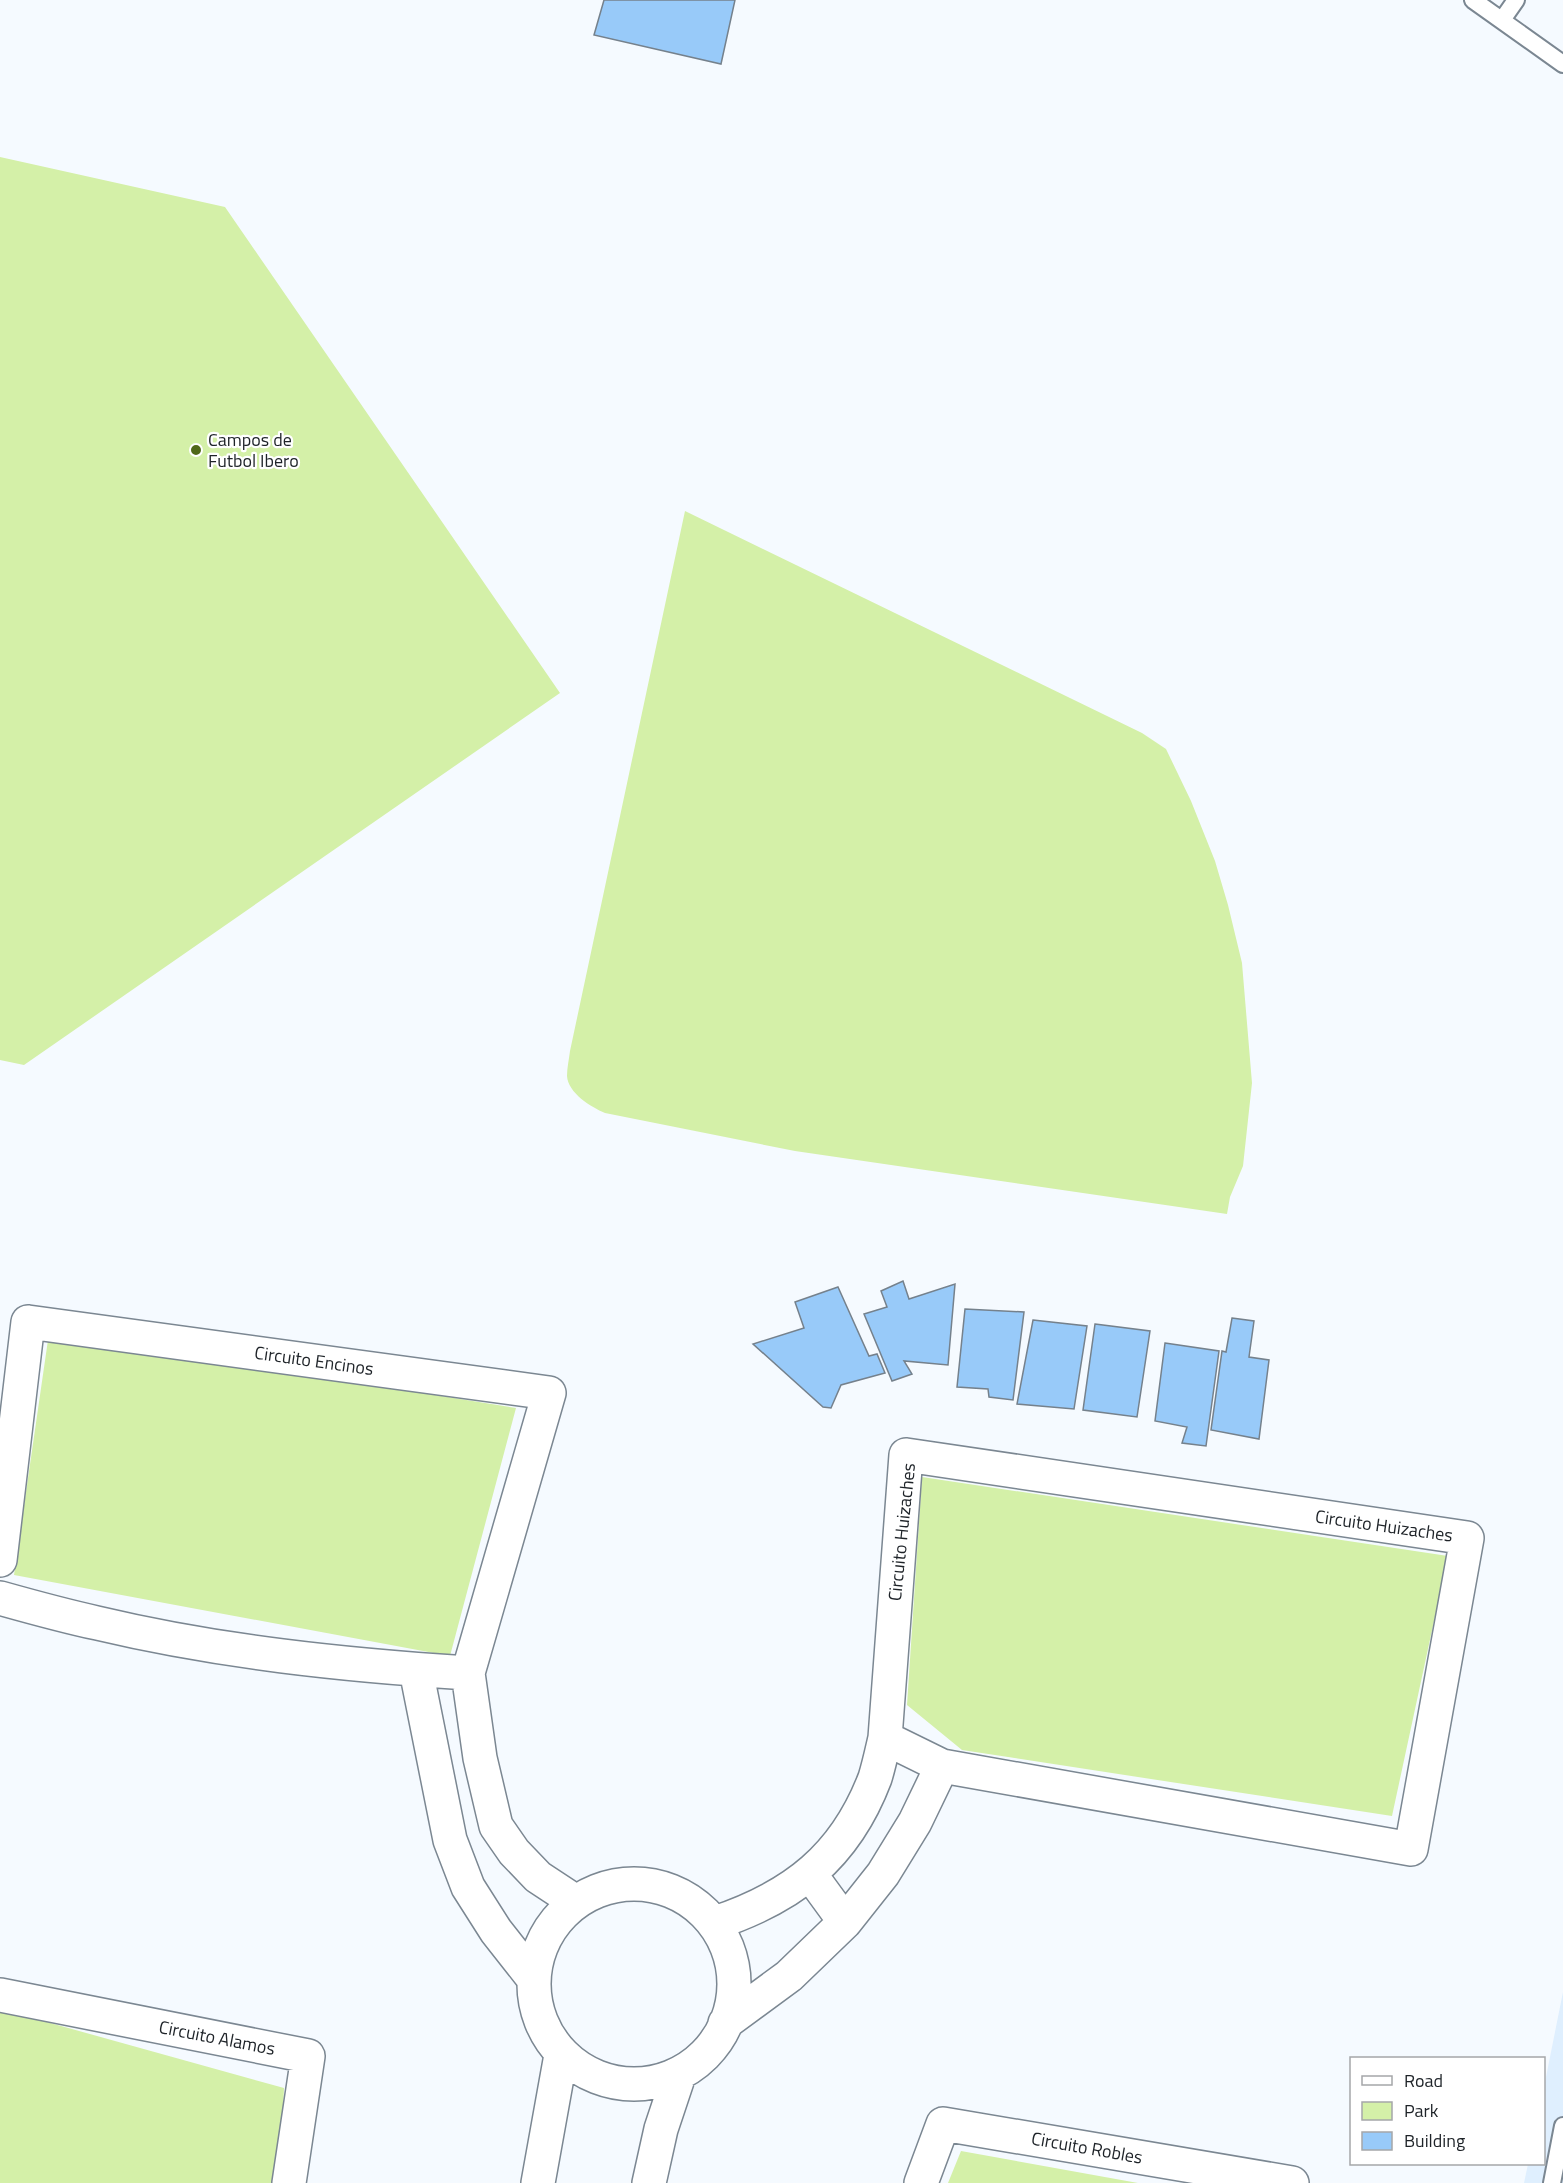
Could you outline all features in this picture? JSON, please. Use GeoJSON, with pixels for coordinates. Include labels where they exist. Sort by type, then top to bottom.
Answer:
{"type":"FeatureCollection","features":[{"type":"Feature","properties":{"kind":"street","name":"Circuito Encinos"},"geometry":{"type":"LineString","coordinates":[[0,1560],[28,1322],[549,1393],[468,1673],[480,1758],[496,1826],[514,1852],[538,1877],[576,1902]]}},
{"type":"Feature","properties":{"kind":"street","name":"Circuito Huizaches"},"geometry":{"type":"LineString","coordinates":[[715,1923],[760,1906],[781,1895],[810,1874],[837,1845],[860,1812],[876,1776],[885,1738],[906,1455],[1467,1539],[1411,1849],[942,1766],[885,1738]]}},
{"type":"Feature","properties":{"kind":"street"},"geometry":{"type":"LineString","coordinates":[[0,1598],[98,1624],[203,1644],[309,1660],[468,1673]]}},
{"type":"Feature","properties":{"kind":"street"},"geometry":{"type":"LineString","coordinates":[[416,1670],[450,1840],[468,1887],[496,1930],[533,1978]]}},
{"type":"Feature","properties":{"kind":"street"},"geometry":{"type":"LineString","coordinates":[[725,2023],[789,1976],[846,1922],[883,1874],[915,1822],[942,1766]]}},
{"type":"Feature","properties":{"kind":"street"},"geometry":{"type":"LineString","coordinates":[[450,1840],[496,1826]]}},
{"type":"Feature","properties":{"kind":"street"},"geometry":{"type":"LineString","coordinates":[[810,1874],[846,1922]]}},
{"type":"Feature","properties":{"kind":"street"},"geometry":{"type":"LineString","coordinates":[[635,1883],[666,1889],[693,1903],[715,1923],[731,1956],[735,1990],[725,2023],[707,2054],[679,2075],[648,2085],[616,2084],[586,2074],[561,2055],[545,2032],[535,2006],[533,1978],[539,1949],[554,1923],[576,1902],[604,1888],[635,1883]]}},
{"type":"Feature","properties":{"kind":"street","name":"Circuito Alamos"},"geometry":{"type":"LineString","coordinates":[[0,1995],[309,2056],[289,2183]]}},
{"type":"Feature","properties":{"kind":"street"},"geometry":{"type":"LineString","coordinates":[[538,2183],[561,2055]]}},
{"type":"Feature","properties":{"kind":"street"},"geometry":{"type":"LineString","coordinates":[[649,2183],[661,2129],[679,2075]]}},
{"type":"Feature","properties":{"kind":"street","name":"Circuito Robles"},"geometry":{"type":"LineString","coordinates":[[921,2183],[943,2124],[1292,2183]]}},
{"type":"Feature","properties":{"kind":"lane"},"geometry":{"type":"LineString","coordinates":[[1473,0],[1563,64]]}},
{"type":"Feature","properties":{"kind":"lane"},"geometry":{"type":"LineString","coordinates":[[1502,20],[1516,0]]}},
{"type":"Feature","properties":{"kind":"lane"},"geometry":{"type":"LineString","coordinates":[[1551,2183],[1563,2126]]}},
{"type":"Feature","properties":{"kind":"shaded area"},"geometry":{"type":"Polygon","coordinates":[[[1563,1992],[1563,2183],[1524,2183],[1528,2165],[1545,2165],[1545,2082],[1563,1992]]]}},
{"type":"Feature","properties":{"kind":"green space","name":"Campos de Futbol Ibero"},"geometry":{"type":"Polygon","coordinates":[[[0,157],[225,207],[560,693],[24,1065],[0,1060],[0,157]]]}},
{"type":"Feature","properties":{"kind":"green space"},"geometry":{"type":"Polygon","coordinates":[[[685,511],[1142,733],[1166,749],[1191,801],[1215,861],[1242,963],[1252,1083],[1243,1166],[1230,1197],[1227,1214],[795,1151],[605,1113],[587,1103],[571,1088],[567,1076],[570,1051],[685,511]]]}},
{"type":"Feature","properties":{"kind":"green space"},"geometry":{"type":"Polygon","coordinates":[[[49,1333],[516,1408],[450,1656],[14,1575],[49,1333]]]}},
{"type":"Feature","properties":{"kind":"green space"},"geometry":{"type":"Polygon","coordinates":[[[922,1477],[1448,1556],[1392,1816],[962,1750],[907,1705],[922,1477]]]}},
{"type":"Feature","properties":{"kind":"green space"},"geometry":{"type":"Polygon","coordinates":[[[0,2009],[284,2088],[280,2183],[0,2183],[0,2009]]]}},
{"type":"Feature","properties":{"kind":"green space"},"geometry":{"type":"Polygon","coordinates":[[[961,2151],[1138,2183],[948,2183],[961,2151]]]}},
{"type":"Feature","properties":{"kind":"building"},"geometry":{"type":"Polygon","coordinates":[[[604,0],[735,0],[721,64],[594,35],[604,0]]]}},
{"type":"Feature","properties":{"kind":"building"},"geometry":{"type":"Polygon","coordinates":[[[903,1281],[909,1299],[955,1284],[948,1365],[904,1361],[912,1374],[892,1381],[864,1314],[887,1307],[881,1291],[903,1281]]]}},
{"type":"Feature","properties":{"kind":"building"},"geometry":{"type":"Polygon","coordinates":[[[838,1287],[869,1356],[877,1354],[885,1373],[841,1385],[831,1408],[823,1407],[753,1344],[804,1328],[795,1302],[838,1287]]]}},
{"type":"Feature","properties":{"kind":"building"},"geometry":{"type":"Polygon","coordinates":[[[965,1309],[1024,1312],[1013,1400],[989,1397],[988,1389],[957,1387],[965,1309]]]}},
{"type":"Feature","properties":{"kind":"building"},"geometry":{"type":"Polygon","coordinates":[[[1232,1318],[1254,1321],[1249,1357],[1269,1360],[1259,1439],[1211,1430],[1222,1351],[1226,1352],[1232,1318]]]}},
{"type":"Feature","properties":{"kind":"building"},"geometry":{"type":"Polygon","coordinates":[[[1033,1320],[1087,1326],[1074,1409],[1017,1404],[1033,1320]]]}},
{"type":"Feature","properties":{"kind":"building"},"geometry":{"type":"Polygon","coordinates":[[[1095,1324],[1150,1331],[1137,1417],[1083,1410],[1095,1324]]]}},
{"type":"Feature","properties":{"kind":"building"},"geometry":{"type":"Polygon","coordinates":[[[1165,1343],[1219,1351],[1206,1446],[1182,1443],[1187,1427],[1155,1421],[1165,1343]]]}},
{"type":"Feature","properties":{"kind":"place","name":"Campos de Futbol Ibero"},"geometry":{"type":"Point","coordinates":[196,450]}}]}
